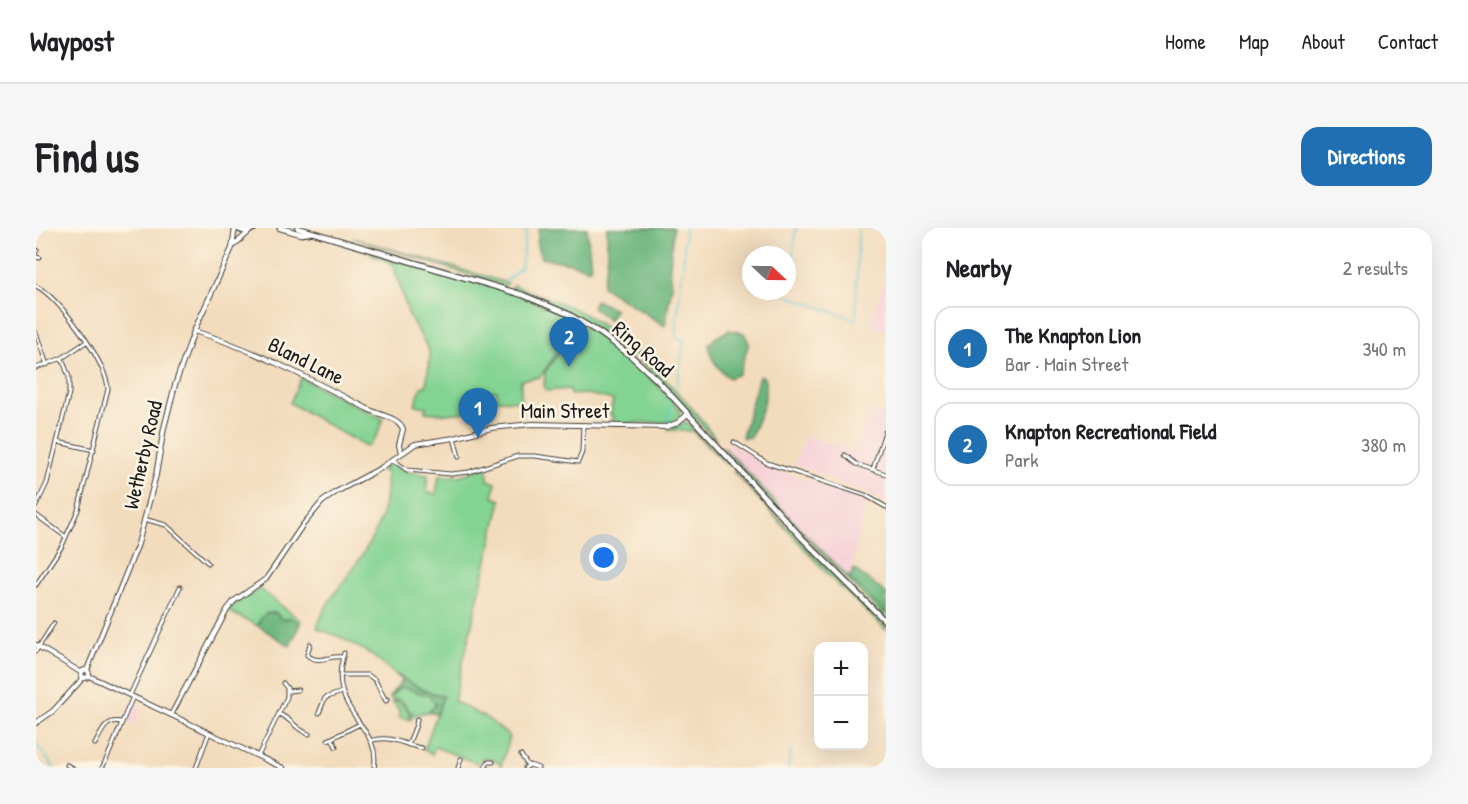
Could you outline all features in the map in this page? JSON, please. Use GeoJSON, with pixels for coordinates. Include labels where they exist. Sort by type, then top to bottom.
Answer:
{"type":"FeatureCollection","features":[{"type":"Feature","properties":{"kind":"highway"},"geometry":{"type":"LineString","coordinates":[[235,228],[242,232],[252,230]]}},
{"type":"Feature","properties":{"kind":"highway"},"geometry":{"type":"LineString","coordinates":[[280,228],[301,234],[312,232]]}},
{"type":"Feature","properties":{"kind":"highway","name":"Ring Road"},"geometry":{"type":"LineString","coordinates":[[298,228],[531,298],[568,314],[600,333],[630,355],[656,379],[802,538],[886,622]]}},
{"type":"Feature","properties":{"kind":"street","name":"Wetherby Road"},"geometry":{"type":"LineString","coordinates":[[36,723],[53,711],[85,674],[137,549],[156,475],[172,394],[194,331],[232,248],[235,228]]}},
{"type":"Feature","properties":{"kind":"street","name":"Wetherby Road"},"geometry":{"type":"LineString","coordinates":[[232,248],[252,230]]}},
{"type":"Feature","properties":{"kind":"street"},"geometry":{"type":"LineString","coordinates":[[36,286],[47,292],[58,303],[101,363],[107,384],[106,400],[81,501],[66,537],[36,585]]}},
{"type":"Feature","properties":{"kind":"street","name":"Bland Lane"},"geometry":{"type":"LineString","coordinates":[[194,331],[239,345],[401,424],[403,430],[399,445],[401,453]]}},
{"type":"Feature","properties":{"kind":"street"},"geometry":{"type":"LineString","coordinates":[[36,333],[47,365]]}},
{"type":"Feature","properties":{"kind":"street"},"geometry":{"type":"LineString","coordinates":[[36,368],[62,358],[86,342]]}},
{"type":"Feature","properties":{"kind":"street"},"geometry":{"type":"LineString","coordinates":[[36,506],[47,483],[70,387],[68,371],[62,358]]}},
{"type":"Feature","properties":{"kind":"street","name":"Main Street"},"geometry":{"type":"LineString","coordinates":[[171,715],[226,610],[269,576],[302,526],[322,502],[336,492],[377,471],[401,453],[420,443],[454,438],[499,426],[544,423],[666,427],[677,423],[688,414]]}},
{"type":"Feature","properties":{"kind":"street"},"geometry":{"type":"LineString","coordinates":[[392,460],[406,470],[451,474],[469,472],[518,456],[535,456],[576,463],[580,460],[582,452],[583,424]]}},
{"type":"Feature","properties":{"kind":"street"},"geometry":{"type":"LineString","coordinates":[[873,470],[885,432]]}},
{"type":"Feature","properties":{"kind":"street"},"geometry":{"type":"LineString","coordinates":[[454,438],[459,457]]}},
{"type":"Feature","properties":{"kind":"street"},"geometry":{"type":"LineString","coordinates":[[57,441],[94,450]]}},
{"type":"Feature","properties":{"kind":"street"},"geometry":{"type":"LineString","coordinates":[[734,442],[767,463],[865,495],[886,507]]}},
{"type":"Feature","properties":{"kind":"street"},"geometry":{"type":"LineString","coordinates":[[458,450],[464,449]]}},
{"type":"Feature","properties":{"kind":"street"},"geometry":{"type":"LineString","coordinates":[[845,455],[856,464],[886,474]]}},
{"type":"Feature","properties":{"kind":"street"},"geometry":{"type":"LineString","coordinates":[[36,515],[66,537]]}},
{"type":"Feature","properties":{"kind":"street"},"geometry":{"type":"LineString","coordinates":[[144,519],[166,525],[208,563]]}},
{"type":"Feature","properties":{"kind":"street"},"geometry":{"type":"LineString","coordinates":[[104,767],[116,741],[121,722],[180,587]]}},
{"type":"Feature","properties":{"kind":"street"},"geometry":{"type":"LineString","coordinates":[[54,623],[37,648],[85,674],[283,768]]}},
{"type":"Feature","properties":{"kind":"street"},"geometry":{"type":"LineString","coordinates":[[310,644],[305,655],[313,659],[321,660],[343,655],[340,675],[342,692],[347,707],[370,741],[375,755],[374,768]]}},
{"type":"Feature","properties":{"kind":"street"},"geometry":{"type":"LineString","coordinates":[[340,675],[371,676],[386,701]]}},
{"type":"Feature","properties":{"kind":"street"},"geometry":{"type":"LineString","coordinates":[[258,756],[279,714],[287,691],[283,683]]}},
{"type":"Feature","properties":{"kind":"street"},"geometry":{"type":"LineString","coordinates":[[287,691],[298,690]]}},
{"type":"Feature","properties":{"kind":"street"},"geometry":{"type":"LineString","coordinates":[[319,713],[325,698],[342,692]]}},
{"type":"Feature","properties":{"kind":"street"},"geometry":{"type":"LineString","coordinates":[[279,714],[291,719],[297,729],[309,734]]}},
{"type":"Feature","properties":{"kind":"street"},"geometry":{"type":"LineString","coordinates":[[408,745],[417,719]]}},
{"type":"Feature","properties":{"kind":"street"},"geometry":{"type":"LineString","coordinates":[[95,744],[105,726],[113,721],[121,722]]}},
{"type":"Feature","properties":{"kind":"street"},"geometry":{"type":"LineString","coordinates":[[336,747],[330,739],[360,724]]}},
{"type":"Feature","properties":{"kind":"street"},"geometry":{"type":"LineString","coordinates":[[196,768],[209,733]]}},
{"type":"Feature","properties":{"kind":"street"},"geometry":{"type":"LineString","coordinates":[[370,741],[390,738],[422,748]]}},
{"type":"Feature","properties":{"kind":"street"},"geometry":{"type":"LineString","coordinates":[[521,755],[527,767],[533,765],[538,768]]}},
{"type":"Feature","properties":{"kind":"street"},"geometry":{"type":"LineString","coordinates":[[458,768],[461,759]]}},
{"type":"Feature","properties":{"kind":"street"},"geometry":{"type":"LineString","coordinates":[[485,768],[488,762],[493,762]]}},
{"type":"Feature","properties":{"kind":"shaded area"},"geometry":{"type":"Polygon","coordinates":[[[886,276],[886,330],[870,324],[886,276]]]}},
{"type":"Feature","properties":{"kind":"shaded area"},"geometry":{"type":"Polygon","coordinates":[[[870,410],[886,415],[886,502],[795,464],[806,435],[853,452],[870,410]]]}},
{"type":"Feature","properties":{"kind":"shaded area"},"geometry":{"type":"Polygon","coordinates":[[[728,441],[761,464],[862,498],[866,503],[852,567],[854,569],[849,578],[724,447],[728,441]]]}},
{"type":"Feature","properties":{"kind":"shaded area"},"geometry":{"type":"Polygon","coordinates":[[[133,702],[142,707],[134,726],[124,721],[133,702]]]}},
{"type":"Feature","properties":{"kind":"green space"},"geometry":{"type":"Polygon","coordinates":[[[539,228],[587,228],[591,269],[541,258],[537,246],[539,228]]]}},
{"type":"Feature","properties":{"kind":"green space"},"geometry":{"type":"Polygon","coordinates":[[[607,228],[673,228],[670,266],[672,285],[665,326],[602,286],[607,263],[607,228]]]}},
{"type":"Feature","properties":{"kind":"green space"},"geometry":{"type":"Polygon","coordinates":[[[353,238],[508,283],[505,286],[353,238]]]}},
{"type":"Feature","properties":{"kind":"green space"},"geometry":{"type":"Polygon","coordinates":[[[370,253],[384,255],[516,294],[578,322],[540,377],[521,380],[521,401],[496,400],[497,391],[469,391],[465,412],[447,414],[425,412],[426,407],[415,405],[421,387],[426,386],[430,356],[428,348],[409,316],[393,264],[370,253]]]}},
{"type":"Feature","properties":{"kind":"green space"},"geometry":{"type":"Polygon","coordinates":[[[513,285],[577,310],[622,340],[673,387],[716,439],[652,372],[620,345],[569,313],[511,288],[513,285]]]}},
{"type":"Feature","properties":{"kind":"green space"},"geometry":{"type":"Polygon","coordinates":[[[595,300],[615,309],[609,320],[592,307],[595,300]]]}},
{"type":"Feature","properties":{"kind":"green space"},"geometry":{"type":"Polygon","coordinates":[[[580,324],[621,352],[658,385],[680,410],[679,418],[672,422],[612,424],[614,416],[610,415],[613,400],[587,394],[570,395],[570,389],[547,391],[544,388],[545,372],[580,324]]]}},
{"type":"Feature","properties":{"kind":"green space"},"geometry":{"type":"Polygon","coordinates":[[[729,330],[744,333],[749,343],[739,374],[729,378],[715,363],[709,344],[729,330]]]}},
{"type":"Feature","properties":{"kind":"green space"},"geometry":{"type":"Polygon","coordinates":[[[759,376],[764,377],[766,391],[763,406],[752,434],[750,437],[743,438],[742,437],[759,376]]]}},
{"type":"Feature","properties":{"kind":"green space"},"geometry":{"type":"Polygon","coordinates":[[[301,378],[383,419],[373,441],[366,447],[290,403],[301,378]]]}},
{"type":"Feature","properties":{"kind":"green space"},"geometry":{"type":"Polygon","coordinates":[[[686,422],[727,462],[727,465],[692,431],[667,430],[686,422]]]}},
{"type":"Feature","properties":{"kind":"green space"},"geometry":{"type":"Polygon","coordinates":[[[724,447],[805,534],[886,614],[886,619],[772,503],[722,448],[724,447]]]}},
{"type":"Feature","properties":{"kind":"green space"},"geometry":{"type":"Polygon","coordinates":[[[390,463],[404,471],[428,475],[426,492],[436,494],[439,476],[458,476],[487,467],[488,480],[496,483],[493,497],[501,500],[454,701],[488,719],[510,737],[501,766],[497,761],[482,758],[479,764],[435,747],[432,754],[424,750],[443,696],[421,689],[395,674],[369,653],[340,637],[317,628],[328,603],[375,533],[385,498],[386,472],[382,471],[390,463]]]}},
{"type":"Feature","properties":{"kind":"green space"},"geometry":{"type":"Polygon","coordinates":[[[734,470],[813,554],[886,626],[886,630],[834,581],[734,470]]]}},
{"type":"Feature","properties":{"kind":"green space"},"geometry":{"type":"Polygon","coordinates":[[[854,569],[886,593],[886,614],[849,578],[854,569]]]}},
{"type":"Feature","properties":{"kind":"green space"},"geometry":{"type":"Polygon","coordinates":[[[260,589],[301,621],[299,626],[290,618],[282,620],[276,613],[265,616],[258,626],[228,611],[232,606],[260,589]]]}},
{"type":"Feature","properties":{"kind":"green space"},"geometry":{"type":"Polygon","coordinates":[[[267,613],[276,613],[282,620],[290,618],[297,622],[299,626],[290,646],[258,626],[261,618],[267,613]]]}},
{"type":"Feature","properties":{"kind":"green space"},"geometry":{"type":"Polygon","coordinates":[[[395,674],[421,689],[443,697],[437,714],[428,713],[436,704],[428,695],[401,687],[389,697],[402,680],[395,674]]]}},
{"type":"Feature","properties":{"kind":"green space"},"geometry":{"type":"Polygon","coordinates":[[[401,687],[428,695],[436,702],[435,706],[430,711],[412,717],[411,714],[414,711],[411,713],[403,702],[390,697],[401,687]]]}},
{"type":"Feature","properties":{"kind":"green space"},"geometry":{"type":"Polygon","coordinates":[[[391,700],[404,706],[411,720],[399,717],[399,710],[391,700]]]}},
{"type":"Feature","properties":{"kind":"waterway"},"geometry":{"type":"LineString","coordinates":[[506,281],[521,267],[527,228]]}},
{"type":"Feature","properties":{"kind":"waterway"},"geometry":{"type":"LineString","coordinates":[[683,267],[685,228]]}},
{"type":"Feature","properties":{"kind":"waterway"},"geometry":{"type":"LineString","coordinates":[[794,246],[796,228]]}},
{"type":"Feature","properties":{"kind":"waterway"},"geometry":{"type":"LineString","coordinates":[[856,315],[858,228]]}},
{"type":"Feature","properties":{"kind":"waterway"},"geometry":{"type":"LineString","coordinates":[[683,270],[677,317],[677,338],[684,341],[684,345]]}},
{"type":"Feature","properties":{"kind":"waterway"},"geometry":{"type":"LineString","coordinates":[[796,299],[856,320],[856,318]]}},
{"type":"Feature","properties":{"kind":"waterway"},"geometry":{"type":"LineString","coordinates":[[677,386],[683,346]]}},
{"type":"Feature","properties":{"kind":"waterway"},"geometry":{"type":"LineString","coordinates":[[667,422],[671,405]]}},
{"type":"Feature","properties":{"kind":"waterway"},"geometry":{"type":"LineString","coordinates":[[37,745],[54,768]]}},
{"type":"Feature","properties":{"kind":"waterway"},"geometry":{"type":"LineString","coordinates":[[788,768],[791,750]]}},
{"type":"Feature","properties":{"kind":"place","name":"Knapton Recreational Field"},"geometry":{"type":"Point","coordinates":[569,367]}},
{"type":"Feature","properties":{"kind":"place","name":"The Knapton Lion"},"geometry":{"type":"Point","coordinates":[478,438]}}]}
